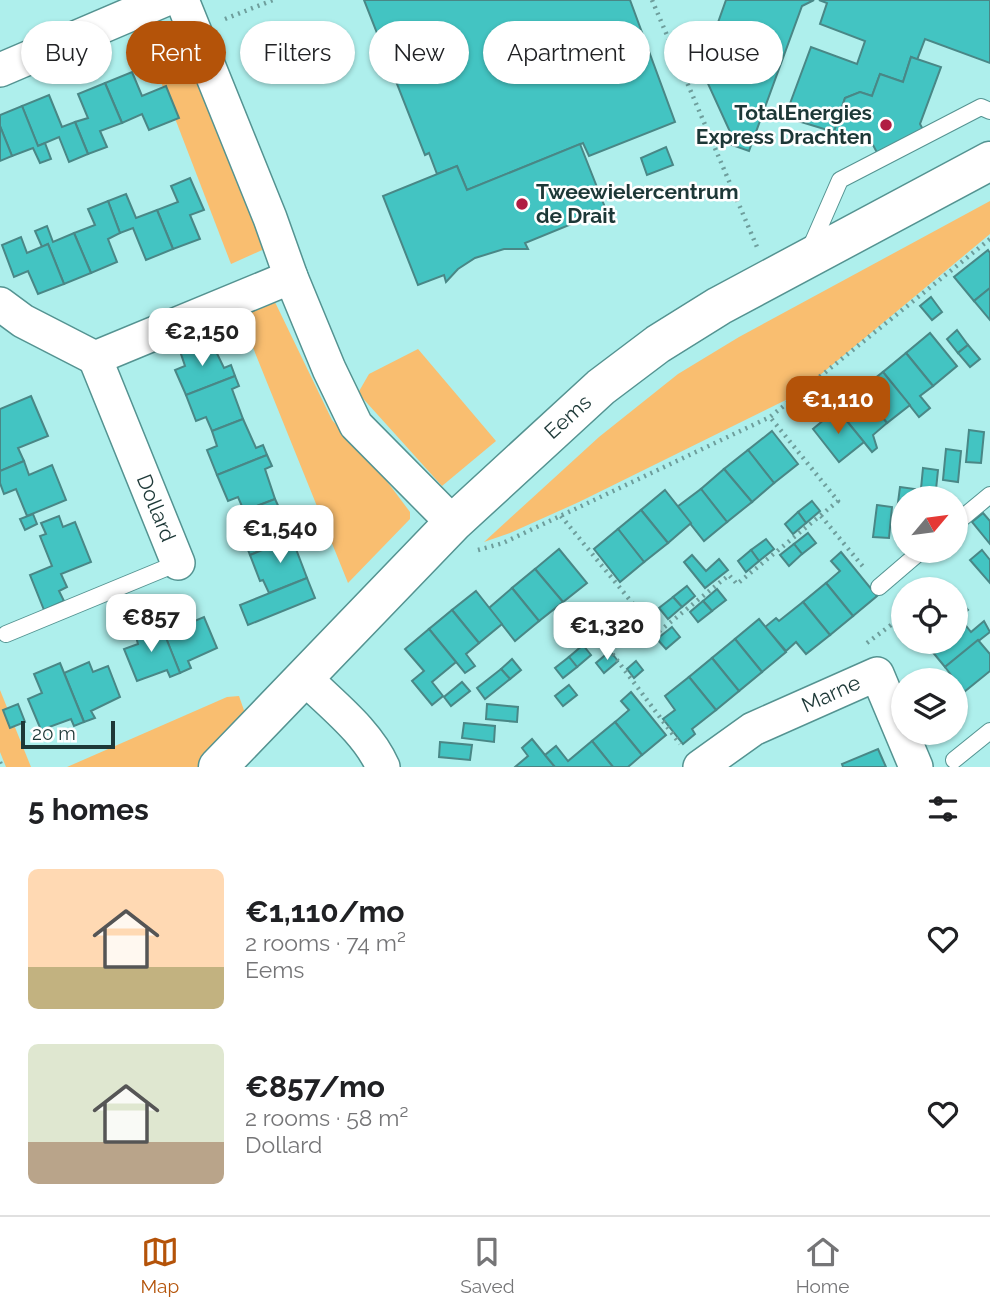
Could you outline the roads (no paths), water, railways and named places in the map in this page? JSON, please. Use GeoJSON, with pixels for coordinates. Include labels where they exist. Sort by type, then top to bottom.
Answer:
{"type":"FeatureCollection","features":[{"type":"Feature","properties":{"kind":"street"},"geometry":{"type":"LineString","coordinates":[[0,69],[164,0]]}},
{"type":"Feature","properties":{"kind":"street"},"geometry":{"type":"LineString","coordinates":[[182,0],[291,277],[329,369],[356,425],[465,537]]}},
{"type":"Feature","properties":{"kind":"street","name":"Eems"},"geometry":{"type":"LineString","coordinates":[[218,767],[304,678],[465,537],[601,387],[658,344],[719,306],[990,161]]}},
{"type":"Feature","properties":{"kind":"street"},"geometry":{"type":"LineString","coordinates":[[0,304],[23,321],[95,358],[291,277]]}},
{"type":"Feature","properties":{"kind":"street","name":"Dollard"},"geometry":{"type":"LineString","coordinates":[[95,358],[178,563]]}},
{"type":"Feature","properties":{"kind":"street","name":"Marne"},"geometry":{"type":"LineString","coordinates":[[691,756],[877,674],[916,767]]}},
{"type":"Feature","properties":{"kind":"street"},"geometry":{"type":"LineString","coordinates":[[304,678],[356,727],[378,755],[383,767]]}},
{"type":"Feature","properties":{"kind":"lane"},"geometry":{"type":"LineString","coordinates":[[805,260],[840,180],[981,107],[990,111]]}},
{"type":"Feature","properties":{"kind":"lane"},"geometry":{"type":"LineString","coordinates":[[968,513],[990,495]]}},
{"type":"Feature","properties":{"kind":"lane","name":"Dollard"},"geometry":{"type":"LineString","coordinates":[[6,634],[178,563]]}},
{"type":"Feature","properties":{"kind":"lane"},"geometry":{"type":"LineString","coordinates":[[878,587],[906,564]]}},
{"type":"Feature","properties":{"kind":"lane"},"geometry":{"type":"LineString","coordinates":[[954,760],[990,731]]}},
{"type":"Feature","properties":{"kind":"place","name":"TotalEnergies Express Drachten"},"geometry":{"type":"Point","coordinates":[886,125]}},
{"type":"Feature","properties":{"kind":"place","name":"Tweewielercentrum de Drait"},"geometry":{"type":"Point","coordinates":[522,204]}}]}
